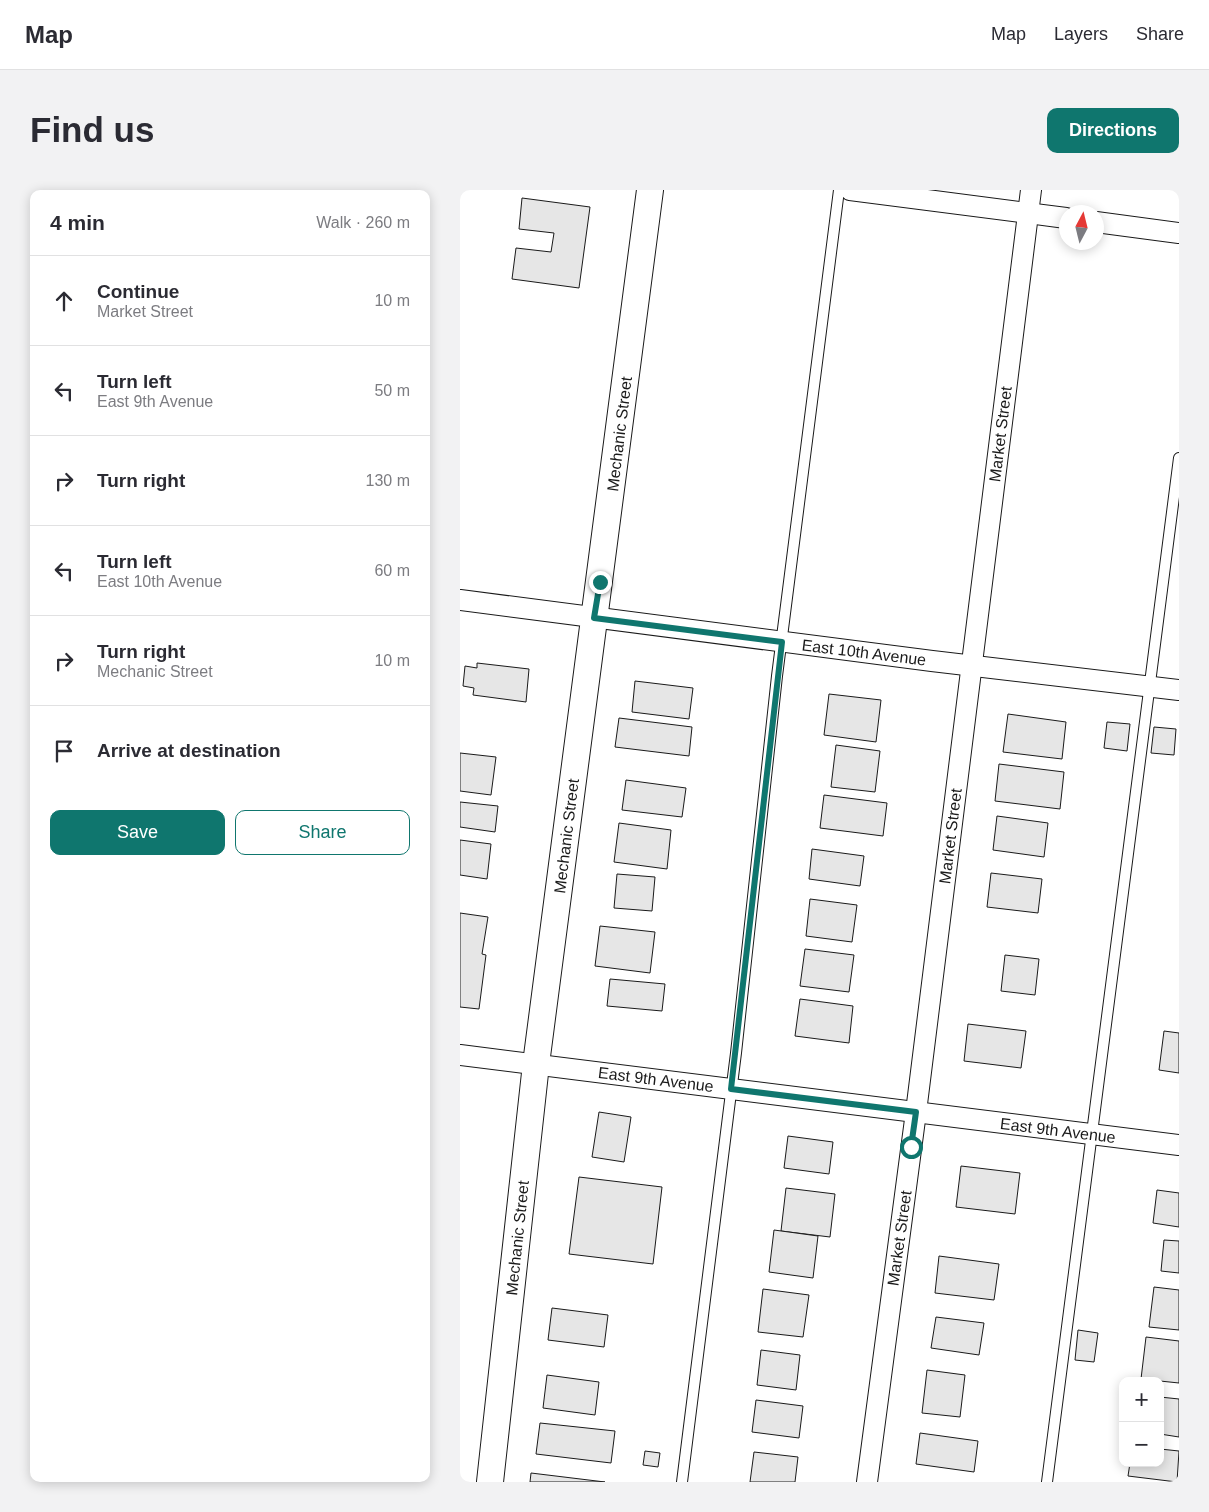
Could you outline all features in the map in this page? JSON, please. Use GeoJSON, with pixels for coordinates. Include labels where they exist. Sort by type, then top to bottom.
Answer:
{"type":"FeatureCollection","features":[{"type":"Feature","properties":{"kind":"street","name":"Mechanic Street"},"geometry":{"type":"LineString","coordinates":[[490,1482],[536,1064],[650,190]]}},
{"type":"Feature","properties":{"kind":"street"},"geometry":{"type":"LineString","coordinates":[[850,190],[1059,217]]}},
{"type":"Feature","properties":{"kind":"street","name":"Market Street"},"geometry":{"type":"LineString","coordinates":[[867,1482],[916,1112],[970,666],[1031,190]]}},
{"type":"Feature","properties":{"kind":"street"},"geometry":{"type":"LineString","coordinates":[[1104,223],[1179,233]]}},
{"type":"Feature","properties":{"kind":"street","name":"East 10th Avenue"},"geometry":{"type":"LineString","coordinates":[[460,600],[970,666],[1179,690]]}},
{"type":"Feature","properties":{"kind":"street","name":"East 9th Avenue"},"geometry":{"type":"LineString","coordinates":[[460,1055],[1179,1145]]}},
{"type":"Feature","properties":{"kind":"lane"},"geometry":{"type":"LineString","coordinates":[[682,1482],[731,1089],[782,642],[839,190]]}},
{"type":"Feature","properties":{"kind":"lane"},"geometry":{"type":"LineString","coordinates":[[1047,1482],[1179,458]]}},
{"type":"Feature","properties":{"kind":"building"},"geometry":{"type":"Polygon","coordinates":[[[522,198],[590,207],[579,288],[512,279],[516,248],[551,252],[554,233],[519,229],[522,198]]]}},
{"type":"Feature","properties":{"kind":"building"},"geometry":{"type":"Polygon","coordinates":[[[477,663],[529,669],[526,702],[473,695],[474,688],[463,686],[465,666],[477,668],[477,663]]]}},
{"type":"Feature","properties":{"kind":"building"},"geometry":{"type":"Polygon","coordinates":[[[635,681],[693,688],[689,719],[632,712],[635,681]]]}},
{"type":"Feature","properties":{"kind":"building"},"geometry":{"type":"Polygon","coordinates":[[[829,694],[881,700],[876,742],[824,735],[829,694]]]}},
{"type":"Feature","properties":{"kind":"building"},"geometry":{"type":"Polygon","coordinates":[[[1008,714],[1066,722],[1062,759],[1003,752],[1008,714]]]}},
{"type":"Feature","properties":{"kind":"building"},"geometry":{"type":"Polygon","coordinates":[[[619,718],[692,727],[689,756],[615,747],[619,718]]]}},
{"type":"Feature","properties":{"kind":"building"},"geometry":{"type":"Polygon","coordinates":[[[1107,722],[1130,724],[1127,751],[1104,748],[1107,722]]]}},
{"type":"Feature","properties":{"kind":"building"},"geometry":{"type":"Polygon","coordinates":[[[1154,727],[1176,729],[1174,755],[1151,753],[1154,727]]]}},
{"type":"Feature","properties":{"kind":"building"},"geometry":{"type":"Polygon","coordinates":[[[836,745],[880,751],[875,792],[831,787],[836,745]]]}},
{"type":"Feature","properties":{"kind":"building"},"geometry":{"type":"Polygon","coordinates":[[[460,753],[496,757],[491,795],[460,791],[460,753]]]}},
{"type":"Feature","properties":{"kind":"building"},"geometry":{"type":"Polygon","coordinates":[[[999,764],[1064,772],[1060,809],[995,801],[999,764]]]}},
{"type":"Feature","properties":{"kind":"building"},"geometry":{"type":"Polygon","coordinates":[[[626,780],[686,788],[682,817],[622,810],[626,780]]]}},
{"type":"Feature","properties":{"kind":"building"},"geometry":{"type":"Polygon","coordinates":[[[824,795],[887,803],[883,836],[820,828],[824,795]]]}},
{"type":"Feature","properties":{"kind":"building"},"geometry":{"type":"Polygon","coordinates":[[[460,802],[498,806],[495,832],[460,827],[460,802]]]}},
{"type":"Feature","properties":{"kind":"building"},"geometry":{"type":"Polygon","coordinates":[[[997,816],[1048,823],[1044,857],[993,850],[997,816]]]}},
{"type":"Feature","properties":{"kind":"building"},"geometry":{"type":"Polygon","coordinates":[[[619,823],[671,830],[667,869],[614,862],[619,823]]]}},
{"type":"Feature","properties":{"kind":"building"},"geometry":{"type":"Polygon","coordinates":[[[460,840],[491,844],[487,879],[460,875],[460,840]]]}},
{"type":"Feature","properties":{"kind":"building"},"geometry":{"type":"Polygon","coordinates":[[[812,849],[864,856],[860,886],[809,879],[812,849]]]}},
{"type":"Feature","properties":{"kind":"building"},"geometry":{"type":"Polygon","coordinates":[[[991,873],[1042,879],[1038,913],[987,907],[991,873]]]}},
{"type":"Feature","properties":{"kind":"building"},"geometry":{"type":"Polygon","coordinates":[[[617,874],[655,877],[652,911],[614,908],[617,874]]]}},
{"type":"Feature","properties":{"kind":"building"},"geometry":{"type":"Polygon","coordinates":[[[810,899],[857,905],[852,942],[806,936],[810,899]]]}},
{"type":"Feature","properties":{"kind":"building"},"geometry":{"type":"Polygon","coordinates":[[[460,913],[488,917],[482,954],[486,955],[479,1009],[460,1007],[460,913]]]}},
{"type":"Feature","properties":{"kind":"building"},"geometry":{"type":"Polygon","coordinates":[[[600,926],[655,932],[650,973],[595,966],[600,926]]]}},
{"type":"Feature","properties":{"kind":"building"},"geometry":{"type":"Polygon","coordinates":[[[805,949],[854,955],[849,992],[800,986],[805,949]]]}},
{"type":"Feature","properties":{"kind":"building"},"geometry":{"type":"Polygon","coordinates":[[[1005,955],[1039,959],[1035,995],[1001,991],[1005,955]]]}},
{"type":"Feature","properties":{"kind":"building"},"geometry":{"type":"Polygon","coordinates":[[[610,979],[665,984],[662,1011],[607,1006],[610,979]]]}},
{"type":"Feature","properties":{"kind":"building"},"geometry":{"type":"Polygon","coordinates":[[[800,999],[853,1006],[849,1043],[795,1036],[800,999]]]}},
{"type":"Feature","properties":{"kind":"building"},"geometry":{"type":"Polygon","coordinates":[[[968,1024],[1026,1031],[1021,1068],[964,1061],[968,1024]]]}},
{"type":"Feature","properties":{"kind":"building"},"geometry":{"type":"Polygon","coordinates":[[[1164,1031],[1179,1033],[1179,1073],[1159,1070],[1164,1031]]]}},
{"type":"Feature","properties":{"kind":"building"},"geometry":{"type":"Polygon","coordinates":[[[599,1112],[631,1117],[624,1162],[592,1157],[599,1112]]]}},
{"type":"Feature","properties":{"kind":"building"},"geometry":{"type":"Polygon","coordinates":[[[788,1136],[833,1142],[829,1174],[784,1168],[788,1136]]]}},
{"type":"Feature","properties":{"kind":"building"},"geometry":{"type":"Polygon","coordinates":[[[961,1166],[1020,1173],[1015,1214],[956,1207],[961,1166]]]}},
{"type":"Feature","properties":{"kind":"building"},"geometry":{"type":"Polygon","coordinates":[[[579,1177],[662,1187],[653,1264],[569,1254],[579,1177]]]}},
{"type":"Feature","properties":{"kind":"building"},"geometry":{"type":"Polygon","coordinates":[[[786,1188],[835,1194],[830,1237],[781,1231],[786,1188]]]}},
{"type":"Feature","properties":{"kind":"building"},"geometry":{"type":"Polygon","coordinates":[[[1157,1190],[1179,1193],[1179,1227],[1153,1223],[1157,1190]]]}},
{"type":"Feature","properties":{"kind":"building"},"geometry":{"type":"Polygon","coordinates":[[[774,1230],[818,1236],[813,1278],[769,1272],[774,1230]]]}},
{"type":"Feature","properties":{"kind":"building"},"geometry":{"type":"Polygon","coordinates":[[[1164,1240],[1179,1241],[1179,1273],[1161,1271],[1164,1240]]]}},
{"type":"Feature","properties":{"kind":"building"},"geometry":{"type":"Polygon","coordinates":[[[939,1256],[999,1264],[994,1300],[935,1293],[939,1256]]]}},
{"type":"Feature","properties":{"kind":"building"},"geometry":{"type":"Polygon","coordinates":[[[1154,1287],[1179,1290],[1179,1330],[1149,1327],[1154,1287]]]}},
{"type":"Feature","properties":{"kind":"building"},"geometry":{"type":"Polygon","coordinates":[[[763,1289],[809,1295],[803,1337],[758,1332],[763,1289]]]}},
{"type":"Feature","properties":{"kind":"building"},"geometry":{"type":"Polygon","coordinates":[[[552,1308],[608,1315],[604,1347],[548,1340],[552,1308]]]}},
{"type":"Feature","properties":{"kind":"building"},"geometry":{"type":"Polygon","coordinates":[[[936,1317],[984,1323],[979,1355],[931,1348],[936,1317]]]}},
{"type":"Feature","properties":{"kind":"building"},"geometry":{"type":"Polygon","coordinates":[[[1078,1330],[1098,1333],[1094,1362],[1075,1360],[1078,1330]]]}},
{"type":"Feature","properties":{"kind":"building"},"geometry":{"type":"Polygon","coordinates":[[[1146,1337],[1179,1341],[1179,1383],[1164,1381],[1164,1377],[1141,1377],[1146,1337]]]}},
{"type":"Feature","properties":{"kind":"building"},"geometry":{"type":"Polygon","coordinates":[[[761,1350],[800,1355],[796,1390],[757,1385],[761,1350]]]}},
{"type":"Feature","properties":{"kind":"building"},"geometry":{"type":"Polygon","coordinates":[[[927,1370],[965,1375],[960,1417],[922,1413],[927,1370]]]}},
{"type":"Feature","properties":{"kind":"building"},"geometry":{"type":"Polygon","coordinates":[[[547,1375],[599,1382],[595,1415],[543,1408],[547,1375]]]}},
{"type":"Feature","properties":{"kind":"building"},"geometry":{"type":"Polygon","coordinates":[[[1164,1397],[1179,1399],[1179,1437],[1164,1435],[1164,1397]]]}},
{"type":"Feature","properties":{"kind":"building"},"geometry":{"type":"Polygon","coordinates":[[[756,1400],[803,1406],[799,1438],[752,1432],[756,1400]]]}},
{"type":"Feature","properties":{"kind":"building"},"geometry":{"type":"Polygon","coordinates":[[[540,1423],[615,1431],[611,1463],[536,1454],[540,1423]]]}},
{"type":"Feature","properties":{"kind":"building"},"geometry":{"type":"Polygon","coordinates":[[[920,1433],[978,1441],[974,1472],[916,1464],[920,1433]]]}},
{"type":"Feature","properties":{"kind":"building"},"geometry":{"type":"Polygon","coordinates":[[[1164,1449],[1179,1451],[1177,1482],[1128,1476],[1129,1467],[1164,1467],[1164,1449]]]}},
{"type":"Feature","properties":{"kind":"building"},"geometry":{"type":"Polygon","coordinates":[[[645,1451],[660,1453],[658,1467],[643,1465],[645,1451]]]}},
{"type":"Feature","properties":{"kind":"building"},"geometry":{"type":"Polygon","coordinates":[[[754,1452],[798,1457],[795,1482],[750,1482],[754,1452]]]}},
{"type":"Feature","properties":{"kind":"building"},"geometry":{"type":"Polygon","coordinates":[[[531,1473],[605,1482],[530,1482],[531,1473]]]}},
{"type":"Feature","properties":{"kind":"route"},"geometry":{"type":"LineString","coordinates":[[600,582],[594,618],[782,642],[731,1089],[916,1112],[911,1147]]}}]}
